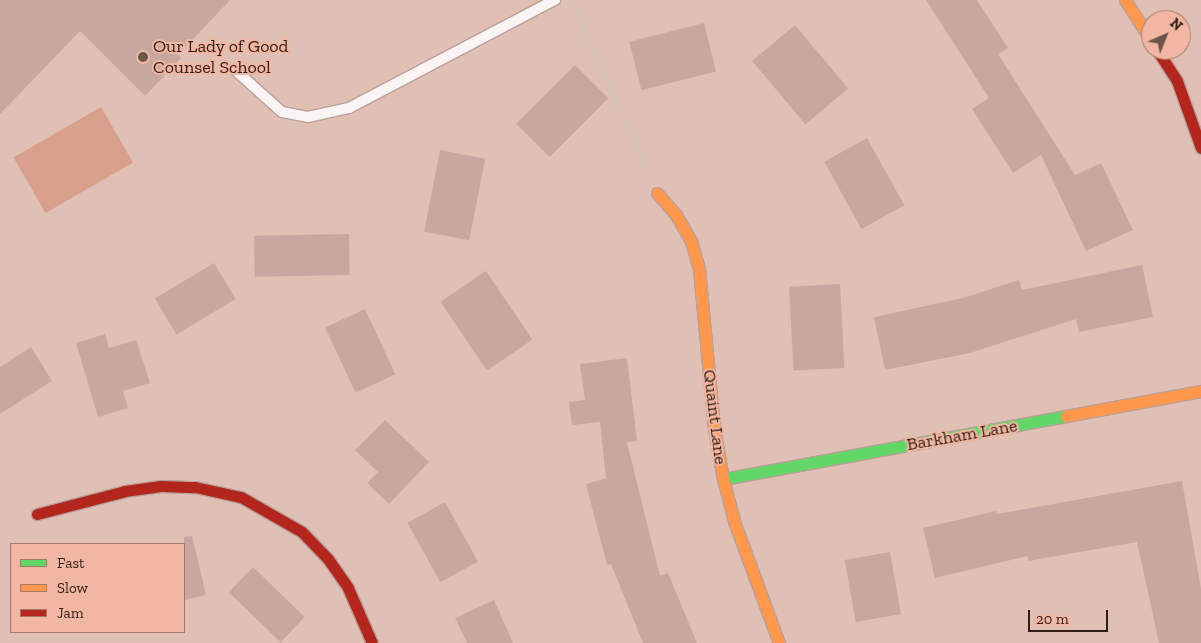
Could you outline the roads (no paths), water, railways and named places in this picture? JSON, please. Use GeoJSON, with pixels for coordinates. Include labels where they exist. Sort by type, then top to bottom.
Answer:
{"type":"FeatureCollection","features":[{"type":"Feature","properties":{"kind":"street"},"geometry":{"type":"LineString","coordinates":[[1125,0],[1141,25]]}},
{"type":"Feature","properties":{"kind":"street"},"geometry":{"type":"LineString","coordinates":[[1163,60],[1177,81],[1201,148]]}},
{"type":"Feature","properties":{"kind":"street","name":"Quaint Lane"},"geometry":{"type":"LineString","coordinates":[[657,194],[676,215],[691,241],[699,269],[714,428],[723,479],[736,524],[779,643]]}},
{"type":"Feature","properties":{"kind":"street","name":"Barkham Lane"},"geometry":{"type":"LineString","coordinates":[[723,479],[1201,391]]}},
{"type":"Feature","properties":{"kind":"street"},"geometry":{"type":"LineString","coordinates":[[37,514],[125,491],[161,486],[195,487],[241,498],[272,512],[302,532],[328,558],[348,588],[372,643]]}},
{"type":"Feature","properties":{"kind":"lane"},"geometry":{"type":"LineString","coordinates":[[234,69],[282,112],[308,117],[324,114],[349,108],[555,0]]}},
{"type":"Feature","properties":{"kind":"place","name":"Our Lady of Good Counsel School"},"geometry":{"type":"Point","coordinates":[143,57]}}]}
